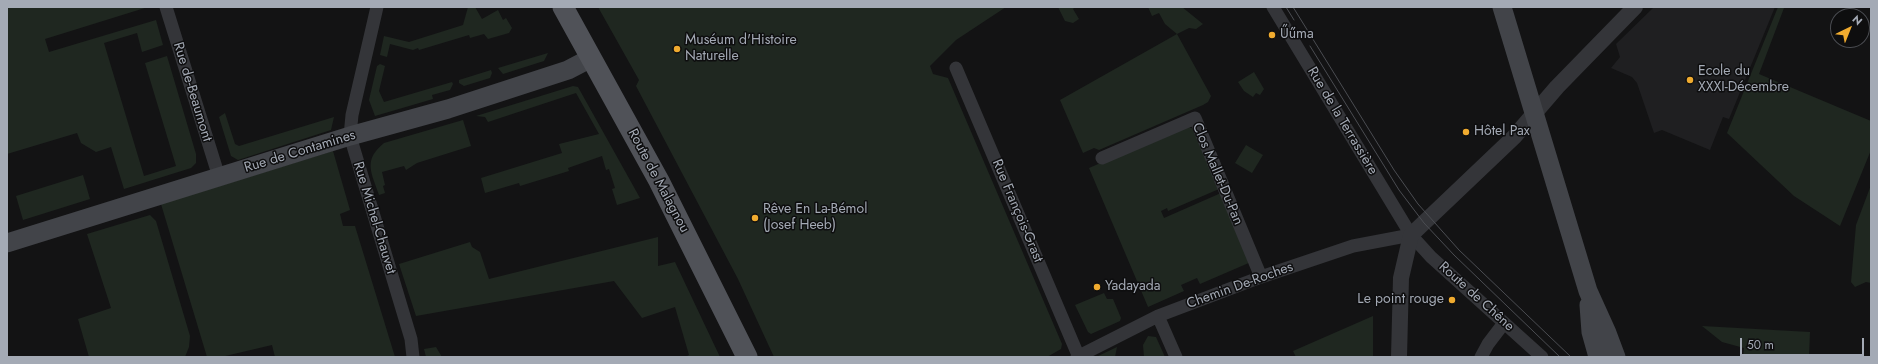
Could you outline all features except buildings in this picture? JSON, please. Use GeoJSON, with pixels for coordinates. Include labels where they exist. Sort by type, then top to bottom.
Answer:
{"type":"FeatureCollection","features":[{"type":"Feature","properties":{"kind":"main road","name":"Route de Malagnou"},"geometry":{"type":"LineString","coordinates":[[563,7],[659,181],[747,357]]}},
{"type":"Feature","properties":{"kind":"main road"},"geometry":{"type":"LineString","coordinates":[[1502,7],[1588,292],[1607,333],[1616,357]]}},
{"type":"Feature","properties":{"kind":"main road","name":"Rue de Contamines"},"geometry":{"type":"LineString","coordinates":[[7,243],[350,136],[448,109],[568,70],[591,58]]}},
{"type":"Feature","properties":{"kind":"main road"},"geometry":{"type":"LineString","coordinates":[[1588,292],[1591,332],[1598,357]]}},
{"type":"Feature","properties":{"kind":"street","name":"Rue de-Beaumont"},"geometry":{"type":"LineString","coordinates":[[166,7],[219,177]]}},
{"type":"Feature","properties":{"kind":"street","name":"Rue Michel-Chauvet"},"geometry":{"type":"LineString","coordinates":[[377,7],[352,115],[350,136],[411,339],[413,357]]}},
{"type":"Feature","properties":{"kind":"street","name":"Rue de la Terrassière"},"geometry":{"type":"LineString","coordinates":[[1273,7],[1411,235]]}},
{"type":"Feature","properties":{"kind":"street"},"geometry":{"type":"LineString","coordinates":[[1399,357],[1401,278],[1411,235],[1514,137],[1557,87],[1635,7]]}},
{"type":"Feature","properties":{"kind":"street","name":"Rue François-Grast"},"geometry":{"type":"LineString","coordinates":[[956,68],[1077,356]]}},
{"type":"Feature","properties":{"kind":"street","name":"Clos Mallet-Du-Pan"},"geometry":{"type":"LineString","coordinates":[[1102,158],[1195,118],[1261,277]]}},
{"type":"Feature","properties":{"kind":"street","name":"Chemin De-Roches"},"geometry":{"type":"LineString","coordinates":[[1077,356],[1158,316],[1261,277],[1353,246],[1411,235]]}},
{"type":"Feature","properties":{"kind":"street","name":"Route de Chêne"},"geometry":{"type":"LineString","coordinates":[[1411,235],[1431,257],[1542,357]]}},
{"type":"Feature","properties":{"kind":"street"},"geometry":{"type":"LineString","coordinates":[[1158,316],[1176,357]]}},
{"type":"Feature","properties":{"kind":"street"},"geometry":{"type":"LineString","coordinates":[[1481,357],[1488,344],[1504,324]]}},
{"type":"Feature","properties":{"kind":"shaded area"},"geometry":{"type":"Polygon","coordinates":[[[7,7],[148,7],[45,39],[49,52],[156,20],[163,45],[142,52],[137,33],[104,43],[144,176],[176,166],[145,63],[167,56],[196,154],[196,163],[191,168],[124,189],[111,147],[96,152],[81,143],[77,133],[7,154],[7,7]]]}},
{"type":"Feature","properties":{"kind":"shaded area"},"geometry":{"type":"Polygon","coordinates":[[[468,7],[475,7],[482,19],[498,10],[503,20],[506,18],[512,28],[509,33],[488,39],[484,34],[470,38],[469,35],[419,50],[418,48],[413,50],[390,44],[387,57],[380,55],[384,36],[409,42],[463,25],[468,7]]]}},
{"type":"Feature","properties":{"kind":"shaded area"},"geometry":{"type":"Polygon","coordinates":[[[598,7],[1006,7],[956,40],[930,66],[933,74],[948,78],[1062,344],[1061,349],[1047,357],[774,357],[738,279],[636,86],[639,80],[598,7]]]}},
{"type":"Feature","properties":{"kind":"shaded area"},"geometry":{"type":"Polygon","coordinates":[[[1058,7],[1075,7],[1073,9],[1079,19],[1073,23],[1065,21],[1058,7]]]}},
{"type":"Feature","properties":{"kind":"shaded area"},"geometry":{"type":"Polygon","coordinates":[[[1148,7],[1182,7],[1203,24],[1196,29],[1189,28],[1177,34],[1165,24],[1159,13],[1152,16],[1148,7]]]}},
{"type":"Feature","properties":{"kind":"shaded area","name":"Ecole du XXXI-Décembre"},"geometry":{"type":"Polygon","coordinates":[[[1654,7],[1775,7],[1729,119],[1723,117],[1710,150],[1662,130],[1654,133],[1637,83],[1632,77],[1611,68],[1620,57],[1616,44],[1654,7]]]}},
{"type":"Feature","properties":{"kind":"shaded area"},"geometry":{"type":"Polygon","coordinates":[[[1778,7],[1784,8],[1759,74],[1871,121],[1871,150],[1840,226],[1794,196],[1727,133],[1778,7]]]}},
{"type":"Feature","properties":{"kind":"shaded area"},"geometry":{"type":"Polygon","coordinates":[[[1177,34],[1211,96],[1208,102],[1099,150],[1094,148],[1083,153],[1060,100],[1177,34]]]}},
{"type":"Feature","properties":{"kind":"shaded area"},"geometry":{"type":"Polygon","coordinates":[[[548,53],[544,61],[503,74],[498,68],[548,53]]]}},
{"type":"Feature","properties":{"kind":"shaded area"},"geometry":{"type":"Polygon","coordinates":[[[380,64],[385,66],[379,91],[384,102],[452,82],[453,84],[450,90],[432,95],[433,99],[375,116],[369,100],[377,66],[380,64]]]}},
{"type":"Feature","properties":{"kind":"shaded area"},"geometry":{"type":"Polygon","coordinates":[[[491,70],[492,73],[490,78],[464,86],[459,83],[459,80],[491,70]]]}},
{"type":"Feature","properties":{"kind":"shaded area"},"geometry":{"type":"Polygon","coordinates":[[[1254,72],[1264,89],[1260,95],[1256,93],[1253,97],[1244,91],[1238,82],[1254,72]]]}},
{"type":"Feature","properties":{"kind":"shaded area"},"geometry":{"type":"Polygon","coordinates":[[[573,86],[578,87],[640,198],[617,205],[612,189],[615,188],[609,169],[606,170],[602,156],[568,168],[569,171],[520,186],[519,183],[485,193],[481,178],[562,153],[559,144],[599,134],[576,93],[488,122],[485,117],[476,116],[573,86]]]}},
{"type":"Feature","properties":{"kind":"shaded area"},"geometry":{"type":"Polygon","coordinates":[[[225,113],[235,144],[239,146],[334,117],[331,130],[238,160],[231,156],[219,117],[225,113]]]}},
{"type":"Feature","properties":{"kind":"shaded area"},"geometry":{"type":"Polygon","coordinates":[[[463,120],[471,146],[417,163],[406,170],[404,166],[382,172],[385,193],[379,195],[373,180],[371,167],[373,155],[377,149],[384,143],[463,120]]]}},
{"type":"Feature","properties":{"kind":"shaded area"},"geometry":{"type":"Polygon","coordinates":[[[1186,126],[1194,129],[1219,189],[1168,211],[1167,208],[1161,211],[1164,218],[1221,193],[1251,262],[1200,284],[1197,278],[1181,285],[1184,291],[1148,307],[1089,168],[1186,126]]]}},
{"type":"Feature","properties":{"kind":"shaded area"},"geometry":{"type":"Polygon","coordinates":[[[1246,145],[1263,155],[1252,173],[1235,163],[1246,145]]]}},
{"type":"Feature","properties":{"kind":"shaded area"},"geometry":{"type":"Polygon","coordinates":[[[333,151],[350,210],[340,214],[343,226],[355,226],[395,357],[275,357],[272,345],[221,357],[207,357],[161,204],[333,151]]]}},
{"type":"Feature","properties":{"kind":"shaded area"},"geometry":{"type":"Polygon","coordinates":[[[83,175],[90,199],[23,220],[16,196],[83,175]]]}},
{"type":"Feature","properties":{"kind":"shaded area"},"geometry":{"type":"Polygon","coordinates":[[[1871,185],[1871,283],[1866,282],[1855,287],[1851,282],[1856,225],[1871,185]]]}},
{"type":"Feature","properties":{"kind":"shaded area"},"geometry":{"type":"Polygon","coordinates":[[[150,215],[156,221],[190,336],[189,347],[185,357],[89,357],[78,319],[111,308],[87,234],[150,215]]]}},
{"type":"Feature","properties":{"kind":"shaded area"},"geometry":{"type":"Polygon","coordinates":[[[658,237],[658,266],[675,262],[720,357],[685,357],[689,355],[675,307],[642,318],[614,281],[416,316],[399,264],[470,242],[472,247],[480,252],[489,279],[658,237]]]}},
{"type":"Feature","properties":{"kind":"shaded area"},"geometry":{"type":"Polygon","coordinates":[[[1104,293],[1107,299],[1113,299],[1121,318],[1120,321],[1091,334],[1088,332],[1075,305],[1104,293]]]}},
{"type":"Feature","properties":{"kind":"shaded area"},"geometry":{"type":"Polygon","coordinates":[[[1373,316],[1373,357],[1296,357],[1293,351],[1373,316]]]}},
{"type":"Feature","properties":{"kind":"shaded area"},"geometry":{"type":"Polygon","coordinates":[[[1702,326],[1810,332],[1809,357],[1743,357],[1744,348],[1722,342],[1702,326]]]}},
{"type":"Feature","properties":{"kind":"shaded area"},"geometry":{"type":"Polygon","coordinates":[[[1148,336],[1156,337],[1165,357],[1144,357],[1143,345],[1148,336]]]}},
{"type":"Feature","properties":{"kind":"shaded area"},"geometry":{"type":"Polygon","coordinates":[[[436,347],[442,357],[426,357],[424,349],[436,347]]]}},
{"type":"Feature","properties":{"kind":"shaded area"},"geometry":{"type":"Polygon","coordinates":[[[1117,347],[1115,357],[1096,357],[1117,347]]]}},
{"type":"Feature","properties":{"kind":"tram line"},"geometry":{"type":"LineString","coordinates":[[1286,7],[1294,20]]}},
{"type":"Feature","properties":{"kind":"tram line"},"geometry":{"type":"LineString","coordinates":[[1293,7],[1394,170],[1418,204],[1459,250],[1571,357]]}},
{"type":"Feature","properties":{"kind":"tram line"},"geometry":{"type":"LineString","coordinates":[[1310,46],[1399,190],[1424,223],[1454,255],[1560,357]]}},
{"type":"Feature","properties":{"kind":"place","name":"Űűma"},"geometry":{"type":"Point","coordinates":[1272,35]}},
{"type":"Feature","properties":{"kind":"place","name":"Muséum d'Histoire Naturelle"},"geometry":{"type":"Point","coordinates":[677,49]}},
{"type":"Feature","properties":{"kind":"place","name":"Ecole du XXXI-Décembre"},"geometry":{"type":"Point","coordinates":[1690,80]}},
{"type":"Feature","properties":{"kind":"place","name":"Hôtel Pax"},"geometry":{"type":"Point","coordinates":[1466,132]}},
{"type":"Feature","properties":{"kind":"place","name":"Rêve En La-Bémol (Josef Heeb)"},"geometry":{"type":"Point","coordinates":[755,218]}},
{"type":"Feature","properties":{"kind":"place","name":"Yadayada"},"geometry":{"type":"Point","coordinates":[1097,287]}},
{"type":"Feature","properties":{"kind":"place","name":"Le point rouge"},"geometry":{"type":"Point","coordinates":[1452,300]}}]}
